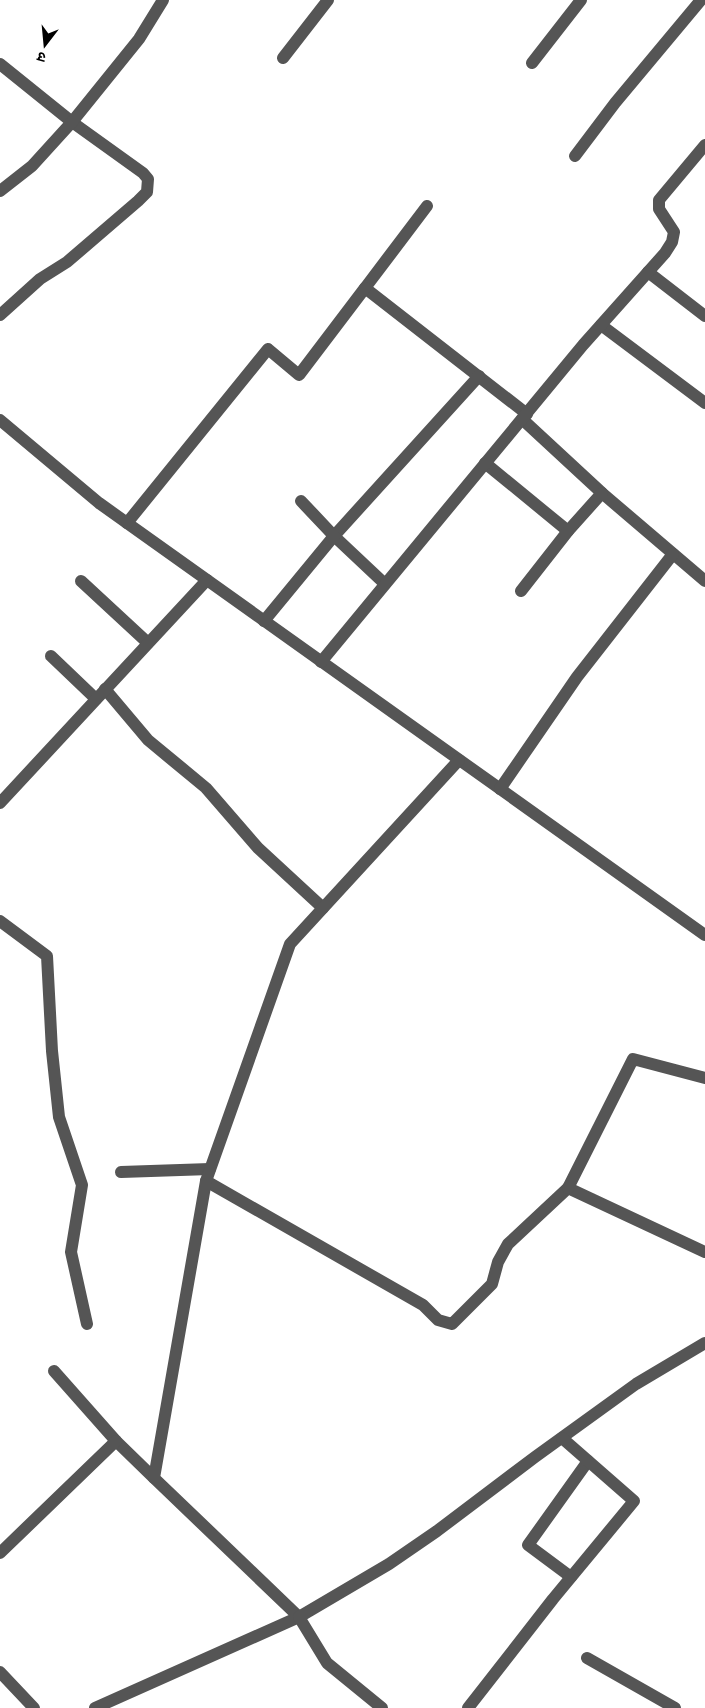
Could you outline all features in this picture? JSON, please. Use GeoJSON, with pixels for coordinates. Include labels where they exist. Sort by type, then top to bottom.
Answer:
{"type":"FeatureCollection","features":[{"type":"Feature","properties":{"kind":"street"},"geometry":{"type":"LineString","coordinates":[[0,191],[32,166],[72,122],[139,39],[163,0]]}},
{"type":"Feature","properties":{"kind":"street"},"geometry":{"type":"LineString","coordinates":[[284,58],[328,0]]}},
{"type":"Feature","properties":{"kind":"street"},"geometry":{"type":"LineString","coordinates":[[532,63],[581,0]]}},
{"type":"Feature","properties":{"kind":"street"},"geometry":{"type":"LineString","coordinates":[[575,156],[615,103],[701,0]]}},
{"type":"Feature","properties":{"kind":"street"},"geometry":{"type":"LineString","coordinates":[[0,64],[72,122],[143,173],[148,180],[147,192],[67,262],[40,279],[0,315]]}},
{"type":"Feature","properties":{"kind":"street"},"geometry":{"type":"LineString","coordinates":[[321,662],[485,463],[672,242],[674,232],[659,209],[659,200],[705,145]]}},
{"type":"Feature","properties":{"kind":"street"},"geometry":{"type":"LineString","coordinates":[[127,523],[268,349],[299,375],[427,206]]}},
{"type":"Feature","properties":{"kind":"street"},"geometry":{"type":"LineString","coordinates":[[648,272],[705,316]]}},
{"type":"Feature","properties":{"kind":"street"},"geometry":{"type":"LineString","coordinates":[[365,288],[479,376],[525,417],[602,493],[705,581]]}},
{"type":"Feature","properties":{"kind":"street"},"geometry":{"type":"LineString","coordinates":[[601,325],[705,403]]}},
{"type":"Feature","properties":{"kind":"street"},"geometry":{"type":"LineString","coordinates":[[264,621],[334,536],[479,376]]}},
{"type":"Feature","properties":{"kind":"street"},"geometry":{"type":"LineString","coordinates":[[0,420],[99,503],[705,934]]}},
{"type":"Feature","properties":{"kind":"street"},"geometry":{"type":"LineString","coordinates":[[485,463],[568,531]]}},
{"type":"Feature","properties":{"kind":"street"},"geometry":{"type":"LineString","coordinates":[[521,591],[568,531],[602,493]]}},
{"type":"Feature","properties":{"kind":"street"},"geometry":{"type":"LineString","coordinates":[[301,501],[334,536],[385,584]]}},
{"type":"Feature","properties":{"kind":"street"},"geometry":{"type":"LineString","coordinates":[[500,789],[577,677],[673,554]]}},
{"type":"Feature","properties":{"kind":"street"},"geometry":{"type":"LineString","coordinates":[[2,796],[96,700],[207,580]]}},
{"type":"Feature","properties":{"kind":"street"},"geometry":{"type":"LineString","coordinates":[[81,581],[148,643]]}},
{"type":"Feature","properties":{"kind":"street"},"geometry":{"type":"LineString","coordinates":[[51,656],[96,700]]}},
{"type":"Feature","properties":{"kind":"street"},"geometry":{"type":"LineString","coordinates":[[105,689],[148,740],[206,788],[258,848],[323,908]]}},
{"type":"Feature","properties":{"kind":"street"},"geometry":{"type":"LineString","coordinates":[[154,1478],[206,1182],[290,944],[459,760]]}},
{"type":"Feature","properties":{"kind":"street"},"geometry":{"type":"LineString","coordinates":[[0,921],[46,956],[52,1051],[59,1117],[82,1186],[71,1252],[87,1324]]}},
{"type":"Feature","properties":{"kind":"street"},"geometry":{"type":"LineString","coordinates":[[206,1182],[423,1306],[438,1320],[452,1324],[492,1284],[498,1262],[508,1244],[568,1188],[633,1059],[705,1078]]}},
{"type":"Feature","properties":{"kind":"street"},"geometry":{"type":"LineString","coordinates":[[121,1172],[210,1169]]}},
{"type":"Feature","properties":{"kind":"street"},"geometry":{"type":"LineString","coordinates":[[568,1188],[705,1252]]}},
{"type":"Feature","properties":{"kind":"street"},"geometry":{"type":"LineString","coordinates":[[94,1708],[299,1617],[389,1564],[429,1537],[636,1384],[705,1343]]}},
{"type":"Feature","properties":{"kind":"street"},"geometry":{"type":"LineString","coordinates":[[54,1371],[116,1441],[299,1617],[328,1663],[382,1708]]}},
{"type":"Feature","properties":{"kind":"street"},"geometry":{"type":"LineString","coordinates":[[468,1708],[571,1577],[634,1501],[562,1438]]}},
{"type":"Feature","properties":{"kind":"street"},"geometry":{"type":"LineString","coordinates":[[0,1553],[116,1441]]}},
{"type":"Feature","properties":{"kind":"street"},"geometry":{"type":"LineString","coordinates":[[571,1577],[528,1544],[588,1461]]}},
{"type":"Feature","properties":{"kind":"street"},"geometry":{"type":"LineString","coordinates":[[587,1658],[675,1708]]}},
{"type":"Feature","properties":{"kind":"street"},"geometry":{"type":"LineString","coordinates":[[0,1672],[34,1708]]}}]}
